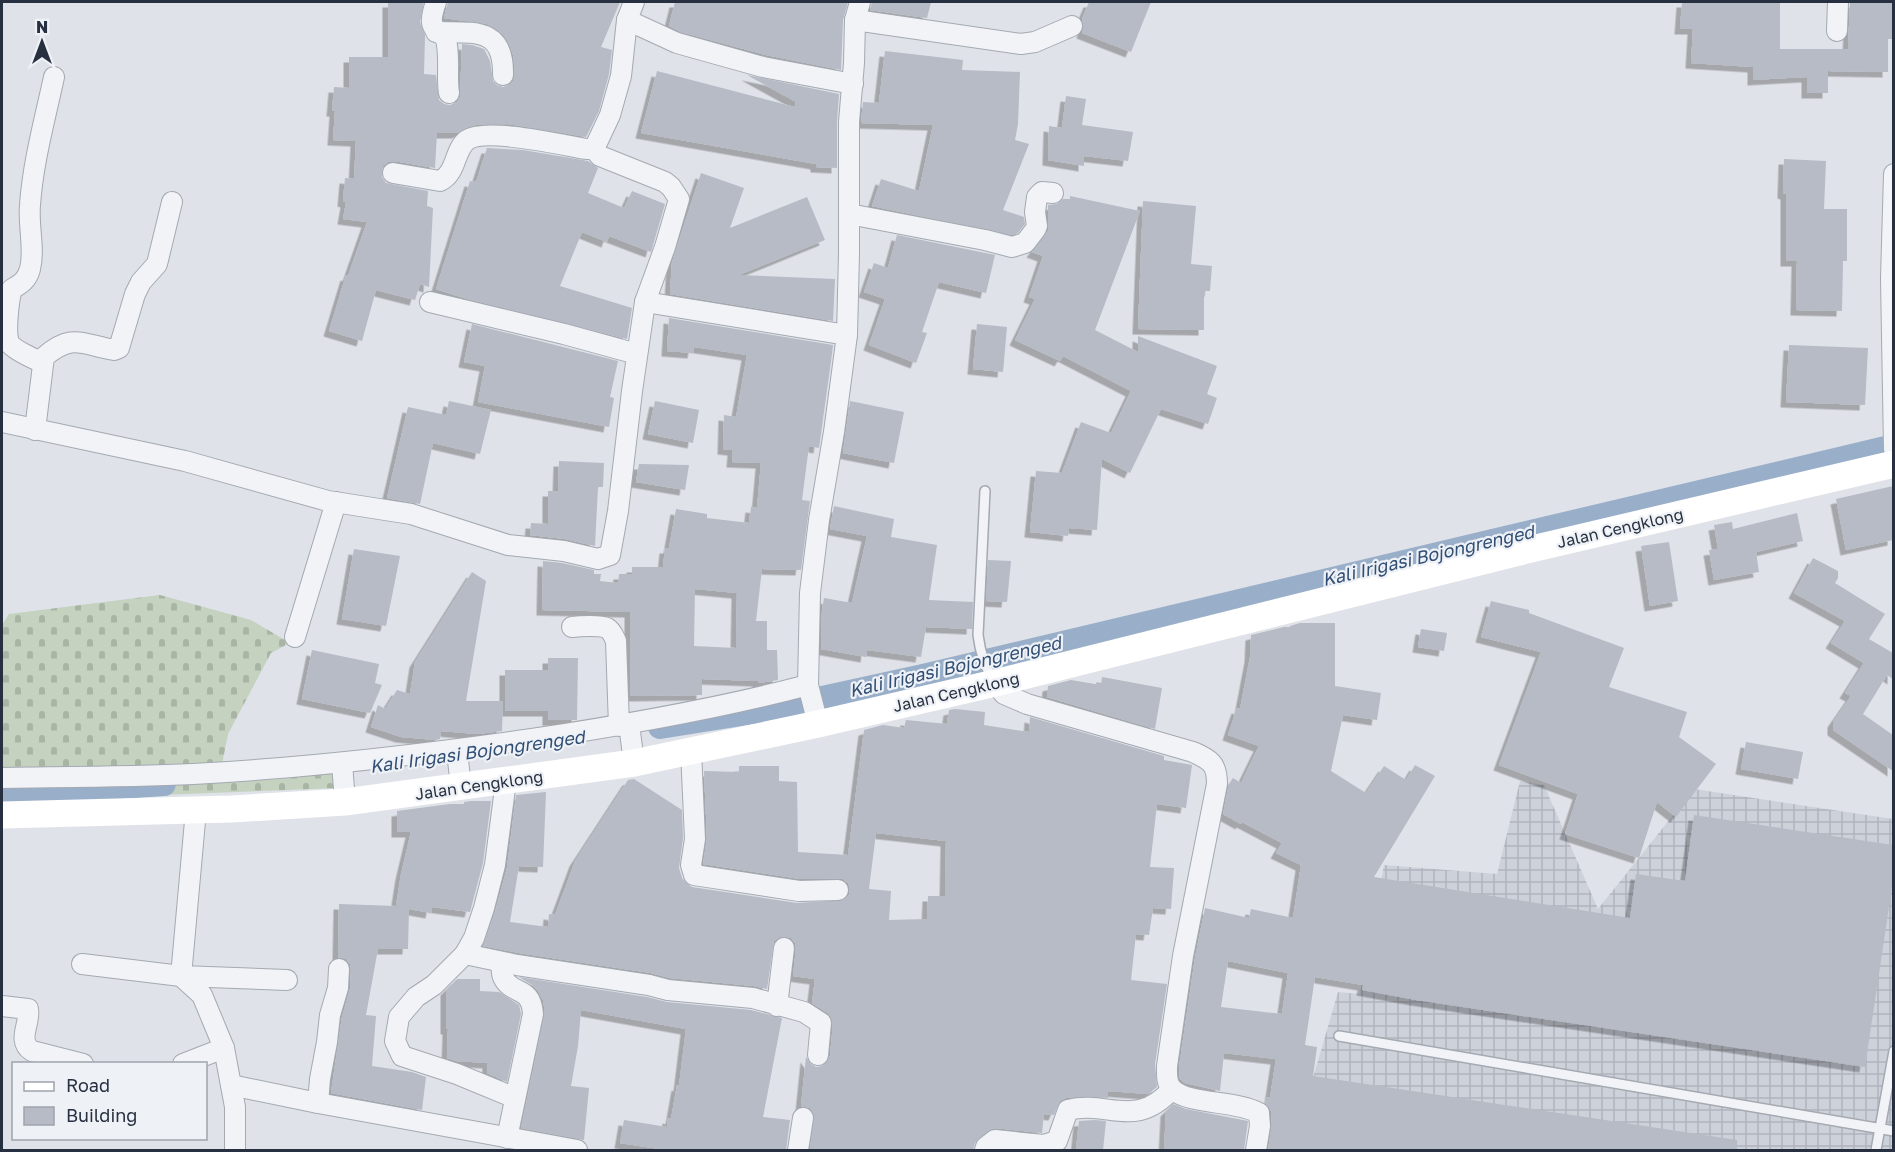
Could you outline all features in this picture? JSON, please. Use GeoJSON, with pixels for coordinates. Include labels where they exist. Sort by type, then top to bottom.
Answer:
{"type":"FeatureCollection","features":[{"type":"Feature","properties":{"kind":"main road","name":"Jalan Cengklong"},"geometry":{"type":"LineString","coordinates":[[2,815],[196,810],[461,783],[506,781],[691,751],[813,705],[992,677],[1893,464]]}},
{"type":"Feature","properties":{"kind":"street"},"geometry":{"type":"LineString","coordinates":[[436,2],[431,18],[436,33]]}},
{"type":"Feature","properties":{"kind":"street"},"geometry":{"type":"LineString","coordinates":[[1837,31],[1838,2]]}},
{"type":"Feature","properties":{"kind":"street"},"geometry":{"type":"LineString","coordinates":[[594,148],[610,115],[621,76],[630,11],[676,44],[763,67],[853,84]]}},
{"type":"Feature","properties":{"kind":"street"},"geometry":{"type":"LineString","coordinates":[[2,778],[192,774],[342,766],[458,752],[626,726],[740,703],[813,705],[810,593],[847,335],[849,122],[858,11],[1021,44],[1035,42],[1072,26]]}},
{"type":"Feature","properties":{"kind":"street"},"geometry":{"type":"LineString","coordinates":[[436,33],[474,33],[491,39],[500,50],[503,75]]}},
{"type":"Feature","properties":{"kind":"street"},"geometry":{"type":"LineString","coordinates":[[436,33],[445,36],[448,45],[448,93]]}},
{"type":"Feature","properties":{"kind":"street"},"geometry":{"type":"LineString","coordinates":[[43,363],[11,345],[8,340],[8,306],[12,289],[25,281],[32,259],[30,205],[36,161],[54,77]]}},
{"type":"Feature","properties":{"kind":"street"},"geometry":{"type":"LineString","coordinates":[[393,173],[440,181],[447,178],[466,141],[477,136],[508,136],[586,149],[594,148]]}},
{"type":"Feature","properties":{"kind":"street"},"geometry":{"type":"LineString","coordinates":[[2,422],[185,461],[336,502],[411,514],[508,545],[564,551],[598,559],[610,555],[618,511],[645,302],[665,247],[678,199],[665,182],[600,156],[594,148]]}},
{"type":"Feature","properties":{"kind":"street"},"geometry":{"type":"LineString","coordinates":[[1893,174],[1891,278],[1893,449]]}},
{"type":"Feature","properties":{"kind":"street"},"geometry":{"type":"LineString","coordinates":[[849,214],[1012,247],[1025,243],[1035,230],[1037,196],[1041,193],[1053,193]]}},
{"type":"Feature","properties":{"kind":"street"},"geometry":{"type":"LineString","coordinates":[[35,430],[44,357],[57,346],[70,342],[114,350],[118,348],[135,294],[141,282],[157,264],[172,202]]}},
{"type":"Feature","properties":{"kind":"street"},"geometry":{"type":"LineString","coordinates":[[430,302],[638,354]]}},
{"type":"Feature","properties":{"kind":"street"},"geometry":{"type":"LineString","coordinates":[[645,302],[847,335]]}},
{"type":"Feature","properties":{"kind":"street"},"geometry":{"type":"LineString","coordinates":[[295,637],[336,502]]}},
{"type":"Feature","properties":{"kind":"street"},"geometry":{"type":"LineString","coordinates":[[572,627],[607,628],[613,634],[616,641],[626,726],[634,761]]}},
{"type":"Feature","properties":{"kind":"street"},"geometry":{"type":"LineString","coordinates":[[992,677],[1004,694],[1027,704],[1193,752],[1209,759],[1216,769],[1217,784],[1183,956],[1168,1055],[1167,1080],[1172,1089],[1185,1096],[1249,1107],[1259,1113],[1260,1126],[1256,1150]]}},
{"type":"Feature","properties":{"kind":"street"},"geometry":{"type":"LineString","coordinates":[[691,751],[695,839],[691,865],[694,875],[799,891],[838,890]]}},
{"type":"Feature","properties":{"kind":"street"},"geometry":{"type":"LineString","coordinates":[[458,752],[461,783]]}},
{"type":"Feature","properties":{"kind":"street"},"geometry":{"type":"LineString","coordinates":[[342,766],[344,796]]}},
{"type":"Feature","properties":{"kind":"street"},"geometry":{"type":"LineString","coordinates":[[506,781],[495,865],[477,928],[465,954],[434,985],[416,997],[399,1017],[395,1041],[402,1056],[457,1074],[515,1098]]}},
{"type":"Feature","properties":{"kind":"street"},"geometry":{"type":"LineString","coordinates":[[181,976],[196,810]]}},
{"type":"Feature","properties":{"kind":"street"},"geometry":{"type":"LineString","coordinates":[[777,1006],[784,948]]}},
{"type":"Feature","properties":{"kind":"street"},"geometry":{"type":"LineString","coordinates":[[465,954],[668,990],[753,998],[804,1012],[821,1023],[818,1055]]}},
{"type":"Feature","properties":{"kind":"street"},"geometry":{"type":"LineString","coordinates":[[501,962],[503,977],[514,988],[526,994],[531,1001],[533,1014],[507,1138]]}},
{"type":"Feature","properties":{"kind":"street"},"geometry":{"type":"LineString","coordinates":[[82,964],[181,976],[287,980]]}},
{"type":"Feature","properties":{"kind":"street"},"geometry":{"type":"LineString","coordinates":[[318,1103],[330,1015],[338,988],[339,969]]}},
{"type":"Feature","properties":{"kind":"street"},"geometry":{"type":"LineString","coordinates":[[181,976],[202,995],[224,1048],[235,1107],[235,1150]]}},
{"type":"Feature","properties":{"kind":"street"},"geometry":{"type":"LineString","coordinates":[[2,1006],[28,1009],[25,1041],[28,1048],[76,1062]]}},
{"type":"Feature","properties":{"kind":"street"},"geometry":{"type":"LineString","coordinates":[[188,1062],[224,1048]]}},
{"type":"Feature","properties":{"kind":"street"},"geometry":{"type":"LineString","coordinates":[[231,1084],[318,1103],[578,1150]]}},
{"type":"Feature","properties":{"kind":"street"},"geometry":{"type":"LineString","coordinates":[[985,1150],[995,1140],[1043,1145],[1057,1141],[1068,1110],[1078,1108],[1129,1113],[1143,1109],[1164,1098],[1172,1089]]}},
{"type":"Feature","properties":{"kind":"street"},"geometry":{"type":"LineString","coordinates":[[798,1150],[803,1118]]}},
{"type":"Feature","properties":{"kind":"lane"},"geometry":{"type":"LineString","coordinates":[[986,491],[979,644],[992,677]]}},
{"type":"Feature","properties":{"kind":"lane"},"geometry":{"type":"LineString","coordinates":[[1339,1036],[1893,1131]]}},
{"type":"Feature","properties":{"kind":"lane"},"geometry":{"type":"LineString","coordinates":[[1876,1150],[1893,1051]]}},
{"type":"Feature","properties":{"kind":"shaded area"},"geometry":{"type":"Polygon","coordinates":[[[1520,781],[1544,785],[1598,909],[1694,789],[1893,819],[1893,1150],[1304,1150],[1311,1085],[1338,992],[1360,994],[1384,865],[1497,874],[1520,781]]]}},
{"type":"Feature","properties":{"kind":"green space"},"geometry":{"type":"Polygon","coordinates":[[[160,595],[251,620],[290,643],[271,653],[228,734],[222,764],[337,759],[338,788],[2,801],[2,625],[9,614],[160,595]]]}},
{"type":"Feature","properties":{"kind":"building"},"geometry":{"type":"Polygon","coordinates":[[[388,2],[424,2],[420,22],[425,35],[424,74],[436,75],[439,100],[450,105],[457,102],[460,97],[462,44],[484,49],[490,61],[493,81],[497,85],[503,87],[509,85],[515,74],[513,55],[501,33],[487,24],[444,18],[448,2],[620,2],[601,47],[612,50],[609,74],[599,111],[586,137],[508,124],[476,125],[457,133],[437,133],[435,168],[394,161],[383,166],[382,177],[386,183],[428,191],[427,206],[433,208],[429,287],[420,284],[415,300],[376,290],[362,341],[329,331],[346,275],[348,276],[367,222],[343,219],[346,202],[343,201],[345,178],[354,179],[356,141],[333,140],[335,111],[332,111],[334,87],[349,88],[349,57],[388,57],[388,2]]]}},
{"type":"Feature","properties":{"kind":"building"},"geometry":{"type":"Polygon","coordinates":[[[675,2],[848,2],[843,20],[841,70],[766,55],[681,32],[669,26],[675,2]]]}},
{"type":"Feature","properties":{"kind":"building"},"geometry":{"type":"Polygon","coordinates":[[[872,2],[931,2],[927,18],[870,10],[872,2]]]}},
{"type":"Feature","properties":{"kind":"building"},"geometry":{"type":"Polygon","coordinates":[[[1089,2],[1151,2],[1131,52],[1082,33],[1084,27],[1082,19],[1089,2]]]}},
{"type":"Feature","properties":{"kind":"building"},"geometry":{"type":"Polygon","coordinates":[[[1682,2],[1780,2],[1780,49],[1848,49],[1850,2],[1893,2],[1893,39],[1888,39],[1888,72],[1828,71],[1828,93],[1807,93],[1807,77],[1753,80],[1753,67],[1691,63],[1693,29],[1680,29],[1682,2]]]}},
{"type":"Feature","properties":{"kind":"building"},"geometry":{"type":"Polygon","coordinates":[[[885,51],[963,60],[962,70],[1020,72],[1018,124],[1015,140],[1029,144],[1003,210],[1024,217],[1025,224],[1018,233],[1012,235],[872,206],[881,179],[919,191],[933,125],[861,123],[863,102],[879,103],[885,51]]]}},
{"type":"Feature","properties":{"kind":"building"},"geometry":{"type":"Polygon","coordinates":[[[657,71],[795,107],[796,102],[747,75],[839,94],[837,168],[816,167],[816,164],[641,133],[657,71]]]}},
{"type":"Feature","properties":{"kind":"building"},"geometry":{"type":"Polygon","coordinates":[[[1066,96],[1086,99],[1082,125],[1133,132],[1128,161],[1084,156],[1084,166],[1048,160],[1049,126],[1062,128],[1066,96]]]}},
{"type":"Feature","properties":{"kind":"building"},"geometry":{"type":"Polygon","coordinates":[[[487,148],[523,150],[588,161],[598,168],[588,193],[624,208],[632,191],[665,204],[651,252],[609,236],[607,242],[582,232],[560,286],[632,308],[627,339],[467,299],[436,289],[470,181],[476,182],[487,148]]]}},
{"type":"Feature","properties":{"kind":"building"},"geometry":{"type":"Polygon","coordinates":[[[1784,159],[1826,161],[1824,209],[1847,209],[1847,261],[1843,261],[1842,311],[1796,310],[1797,261],[1786,261],[1784,159]]]}},
{"type":"Feature","properties":{"kind":"building"},"geometry":{"type":"Polygon","coordinates":[[[701,173],[744,188],[730,228],[807,197],[825,240],[739,275],[835,279],[833,321],[670,294],[672,262],[701,173]]]}},
{"type":"Feature","properties":{"kind":"building"},"geometry":{"type":"Polygon","coordinates":[[[1070,196],[1140,211],[1095,330],[1138,352],[1138,336],[1217,366],[1207,394],[1217,398],[1208,424],[1161,409],[1130,473],[1102,459],[1097,530],[1069,528],[1068,536],[1030,532],[1036,471],[1062,473],[1081,422],[1111,433],[1131,391],[1063,356],[1060,361],[1015,340],[1035,299],[1029,297],[1043,256],[1032,252],[1048,231],[1048,205],[1057,204],[1063,199],[1070,199],[1070,196]]]}},
{"type":"Feature","properties":{"kind":"building"},"geometry":{"type":"Polygon","coordinates":[[[1143,201],[1196,206],[1191,264],[1212,266],[1210,291],[1204,291],[1204,330],[1138,329],[1143,201]]]}},
{"type":"Feature","properties":{"kind":"building"},"geometry":{"type":"Polygon","coordinates":[[[897,235],[995,255],[986,293],[939,282],[922,332],[927,333],[916,363],[869,345],[885,299],[864,292],[874,263],[888,268],[897,235]]]}},
{"type":"Feature","properties":{"kind":"building"},"geometry":{"type":"Polygon","coordinates":[[[669,318],[833,345],[819,448],[809,446],[802,500],[810,501],[801,570],[762,569],[756,621],[767,621],[767,650],[777,650],[778,680],[758,683],[758,681],[702,679],[702,695],[630,696],[630,612],[542,610],[543,561],[594,570],[594,574],[601,574],[600,581],[618,583],[619,574],[632,574],[632,567],[663,567],[665,548],[669,548],[676,509],[707,514],[707,518],[749,523],[751,507],[757,508],[761,463],[732,462],[733,450],[723,449],[724,415],[736,417],[747,355],[694,347],[693,353],[667,351],[669,318]],[[695,589],[694,646],[736,648],[737,593],[695,589]]]}},
{"type":"Feature","properties":{"kind":"building"},"geometry":{"type":"Polygon","coordinates":[[[472,324],[618,361],[610,397],[614,398],[609,427],[478,402],[485,366],[464,362],[472,324]]]}},
{"type":"Feature","properties":{"kind":"building"},"geometry":{"type":"Polygon","coordinates":[[[977,324],[1007,327],[1003,372],[973,369],[977,324]]]}},
{"type":"Feature","properties":{"kind":"building"},"geometry":{"type":"Polygon","coordinates":[[[1789,345],[1868,348],[1865,405],[1786,402],[1789,345]]]}},
{"type":"Feature","properties":{"kind":"building"},"geometry":{"type":"Polygon","coordinates":[[[449,401],[491,410],[480,454],[433,443],[420,504],[387,498],[408,407],[446,415],[449,401]]]}},
{"type":"Feature","properties":{"kind":"building"},"geometry":{"type":"Polygon","coordinates":[[[655,401],[699,410],[693,443],[648,434],[655,401]]]}},
{"type":"Feature","properties":{"kind":"building"},"geometry":{"type":"Polygon","coordinates":[[[850,401],[904,412],[894,463],[843,453],[850,401]]]}},
{"type":"Feature","properties":{"kind":"building"},"geometry":{"type":"Polygon","coordinates":[[[559,461],[604,463],[603,487],[598,487],[595,546],[565,539],[530,535],[531,523],[548,524],[548,491],[558,491],[559,461]]]}},
{"type":"Feature","properties":{"kind":"building"},"geometry":{"type":"Polygon","coordinates":[[[639,464],[689,465],[685,490],[636,482],[639,464]]]}},
{"type":"Feature","properties":{"kind":"building"},"geometry":{"type":"Polygon","coordinates":[[[1893,486],[1893,540],[1846,550],[1836,499],[1893,486]]]}},
{"type":"Feature","properties":{"kind":"building"},"geometry":{"type":"Polygon","coordinates":[[[834,506],[894,519],[891,537],[937,545],[929,600],[973,602],[972,629],[926,627],[921,657],[867,650],[866,657],[821,649],[824,598],[852,603],[867,536],[830,529],[834,506]]]}},
{"type":"Feature","properties":{"kind":"building"},"geometry":{"type":"Polygon","coordinates":[[[1797,513],[1803,541],[1756,552],[1759,572],[1714,580],[1709,550],[1718,549],[1714,525],[1732,522],[1733,529],[1797,513]]]}},
{"type":"Feature","properties":{"kind":"building"},"geometry":{"type":"Polygon","coordinates":[[[1669,542],[1678,601],[1650,606],[1641,546],[1669,542]]]}},
{"type":"Feature","properties":{"kind":"building"},"geometry":{"type":"Polygon","coordinates":[[[354,549],[400,556],[386,626],[342,619],[354,549]]]}},
{"type":"Feature","properties":{"kind":"building"},"geometry":{"type":"Polygon","coordinates":[[[1813,558],[1838,571],[1835,583],[1885,614],[1869,639],[1893,653],[1893,679],[1887,675],[1863,714],[1893,735],[1893,771],[1833,730],[1833,722],[1851,696],[1845,693],[1864,663],[1831,643],[1845,621],[1794,593],[1813,558]]]}},
{"type":"Feature","properties":{"kind":"building"},"geometry":{"type":"Polygon","coordinates":[[[988,560],[1011,561],[1007,602],[986,601],[988,560]]]}},
{"type":"Feature","properties":{"kind":"building"},"geometry":{"type":"Polygon","coordinates":[[[472,572],[486,581],[466,701],[503,701],[502,731],[477,734],[441,731],[440,739],[436,740],[401,737],[371,727],[378,705],[385,709],[397,690],[410,694],[415,662],[472,572]]]}},
{"type":"Feature","properties":{"kind":"building"},"geometry":{"type":"Polygon","coordinates":[[[1491,601],[1529,610],[1529,613],[1624,648],[1609,687],[1687,712],[1679,737],[1716,764],[1676,817],[1657,802],[1639,858],[1565,834],[1578,794],[1499,765],[1541,652],[1481,637],[1491,601]]]}},
{"type":"Feature","properties":{"kind":"building"},"geometry":{"type":"Polygon","coordinates":[[[1300,623],[1335,623],[1335,686],[1381,693],[1377,720],[1343,715],[1331,771],[1366,793],[1384,766],[1406,780],[1415,765],[1435,776],[1374,877],[1630,918],[1636,874],[1685,881],[1694,815],[1893,845],[1893,880],[1865,1067],[1416,1000],[1362,990],[1363,985],[1315,977],[1305,1045],[1317,1047],[1313,1076],[1737,1140],[1737,1150],[1268,1150],[1272,1125],[1271,1111],[1265,1103],[1265,1097],[1270,1098],[1276,1059],[1224,1053],[1220,1091],[1185,1083],[1180,1079],[1179,1067],[1205,908],[1249,918],[1251,909],[1293,918],[1301,865],[1276,853],[1282,843],[1223,814],[1229,784],[1233,778],[1241,783],[1259,746],[1228,735],[1237,708],[1240,709],[1250,657],[1251,635],[1300,623]],[[1228,961],[1221,1007],[1282,1014],[1288,973],[1228,961]]]}},
{"type":"Feature","properties":{"kind":"building"},"geometry":{"type":"Polygon","coordinates":[[[1421,629],[1447,633],[1444,651],[1418,647],[1421,629]]]}},
{"type":"Feature","properties":{"kind":"building"},"geometry":{"type":"Polygon","coordinates":[[[312,650],[379,664],[375,683],[382,685],[370,713],[302,699],[312,650]]]}},
{"type":"Feature","properties":{"kind":"building"},"geometry":{"type":"Polygon","coordinates":[[[548,658],[578,658],[577,720],[548,720],[548,711],[505,711],[505,670],[548,670],[548,658]]]}},
{"type":"Feature","properties":{"kind":"building"},"geometry":{"type":"Polygon","coordinates":[[[1102,677],[1162,688],[1155,729],[1047,697],[1048,686],[1071,680],[1101,685],[1102,677]]]}},
{"type":"Feature","properties":{"kind":"building"},"geometry":{"type":"Polygon","coordinates":[[[949,710],[985,712],[984,725],[1029,732],[1030,717],[1164,756],[1164,760],[1192,765],[1186,808],[1157,804],[1150,867],[1174,868],[1171,909],[1153,908],[1149,935],[1136,934],[1131,980],[1167,984],[1155,1064],[1157,1087],[1148,1094],[1108,1091],[1108,1098],[1083,1096],[1066,1098],[1060,1101],[1054,1115],[1044,1114],[1042,1133],[995,1128],[979,1138],[973,1150],[810,1150],[814,1114],[810,1108],[801,1106],[806,1057],[816,1067],[827,1062],[830,1056],[833,1024],[828,1013],[812,1003],[815,979],[793,976],[796,949],[791,938],[780,937],[774,941],[767,989],[670,978],[483,946],[507,868],[516,795],[546,792],[543,867],[519,866],[510,922],[548,927],[549,914],[555,915],[575,861],[628,780],[634,779],[682,810],[683,838],[679,868],[682,878],[692,887],[797,903],[844,900],[849,895],[850,889],[848,883],[843,879],[800,879],[703,864],[707,838],[704,771],[739,772],[739,766],[779,766],[779,781],[797,782],[798,852],[848,855],[864,730],[883,725],[904,728],[906,720],[947,724],[949,710]],[[876,833],[869,889],[891,891],[889,920],[927,919],[928,896],[945,896],[946,841],[876,833]]]}},
{"type":"Feature","properties":{"kind":"building"},"geometry":{"type":"Polygon","coordinates":[[[1746,742],[1803,752],[1798,779],[1741,769],[1746,742]]]}},
{"type":"Feature","properties":{"kind":"building"},"geometry":{"type":"Polygon","coordinates":[[[491,801],[483,863],[470,912],[432,907],[431,913],[409,909],[408,949],[378,949],[366,1015],[376,1016],[372,1066],[412,1072],[426,1077],[422,1110],[331,1093],[342,1017],[350,989],[351,970],[346,959],[338,957],[339,904],[396,906],[411,832],[397,832],[397,811],[464,804],[464,802],[491,801]]]}},
{"type":"Feature","properties":{"kind":"building"},"geometry":{"type":"Polygon","coordinates":[[[519,977],[667,1002],[751,1010],[782,1018],[763,1117],[790,1120],[786,1150],[666,1150],[620,1143],[624,1120],[667,1127],[668,1118],[671,1119],[677,1085],[679,1086],[686,1029],[581,1010],[571,1086],[589,1088],[584,1140],[521,1128],[545,1012],[543,1000],[538,991],[519,977]]]}},
{"type":"Feature","properties":{"kind":"building"},"geometry":{"type":"Polygon","coordinates":[[[457,979],[480,979],[480,991],[499,992],[519,1005],[521,1014],[507,1082],[487,1073],[488,1063],[456,1061],[447,1058],[446,990],[457,979]]]}},
{"type":"Feature","properties":{"kind":"building"},"geometry":{"type":"Polygon","coordinates":[[[1173,1104],[1186,1109],[1248,1121],[1244,1150],[1164,1150],[1166,1111],[1173,1104]]]}},
{"type":"Feature","properties":{"kind":"building"},"geometry":{"type":"Polygon","coordinates":[[[1079,1121],[1106,1121],[1103,1150],[1076,1150],[1079,1121]]]}},
{"type":"Feature","properties":{"kind":"waterway","name":"Kali Irigasi Bojongrenged"},"geometry":{"type":"LineString","coordinates":[[660,727],[772,709],[923,676],[1894,446]]}},
{"type":"Feature","properties":{"kind":"waterway","name":"Kali Irigasi Bojongrenged"},"geometry":{"type":"LineString","coordinates":[[2,795],[164,784]]}}]}
